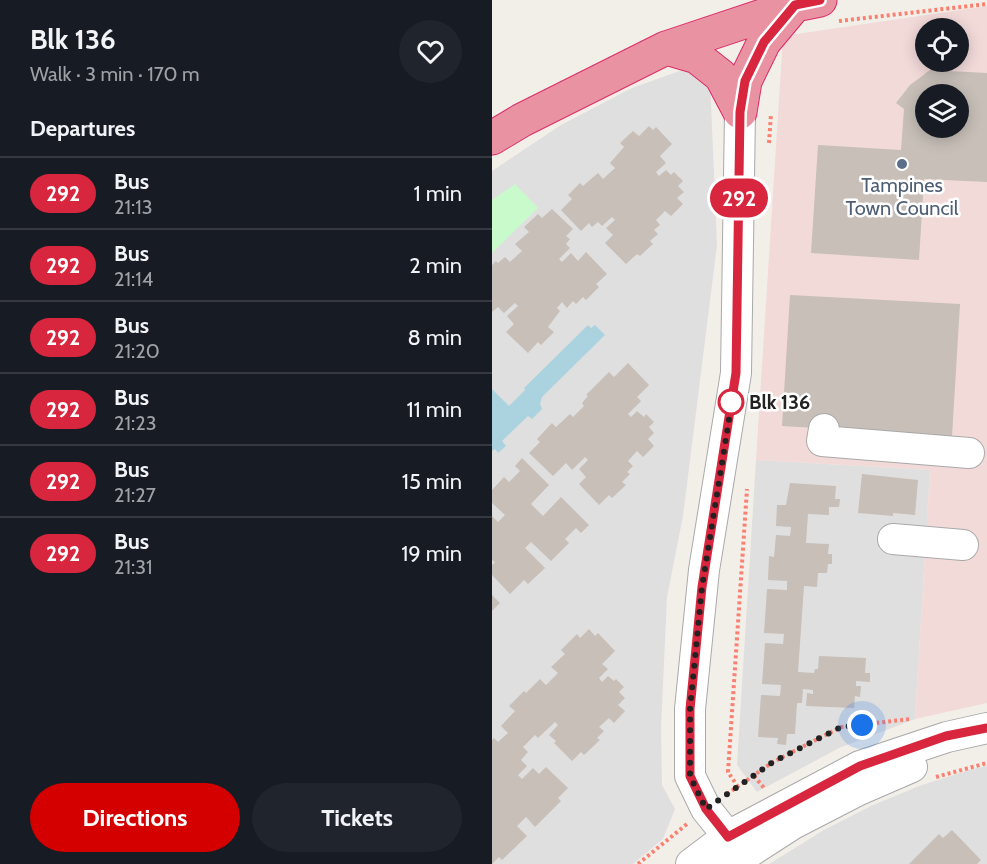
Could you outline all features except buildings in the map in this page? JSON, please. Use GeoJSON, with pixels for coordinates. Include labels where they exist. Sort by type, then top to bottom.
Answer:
{"type":"FeatureCollection","features":[{"type":"Feature","properties":{"kind":"highway"},"geometry":{"type":"LineString","coordinates":[[492,138],[522,120],[666,48],[817,9]]}},
{"type":"Feature","properties":{"kind":"highway"},"geometry":{"type":"LineString","coordinates":[[756,111],[745,81],[764,42],[817,9]]}},
{"type":"Feature","properties":{"kind":"highway"},"geometry":{"type":"LineString","coordinates":[[666,48],[697,57],[721,76],[756,111]]}},
{"type":"Feature","properties":{"kind":"street"},"geometry":{"type":"LineString","coordinates":[[734,852],[706,809],[690,776],[690,709],[704,570],[736,373],[756,111]]}},
{"type":"Feature","properties":{"kind":"street"},"geometry":{"type":"LineString","coordinates":[[824,429],[822,441],[916,441],[969,453]]}},
{"type":"Feature","properties":{"kind":"street"},"geometry":{"type":"LineString","coordinates":[[893,539],[963,545]]}},
{"type":"Feature","properties":{"kind":"street"},"geometry":{"type":"LineString","coordinates":[[734,852],[860,766],[946,736],[987,728]]}},
{"type":"Feature","properties":{"kind":"street"},"geometry":{"type":"LineString","coordinates":[[691,864],[734,852],[906,769],[987,747]]}},
{"type":"Feature","properties":{"kind":"path"},"geometry":{"type":"LineString","coordinates":[[817,9],[987,4]]}},
{"type":"Feature","properties":{"kind":"path"},"geometry":{"type":"LineString","coordinates":[[756,111],[768,147]]}},
{"type":"Feature","properties":{"kind":"path"},"geometry":{"type":"LineString","coordinates":[[738,787],[728,772],[747,477]]}},
{"type":"Feature","properties":{"kind":"path"},"geometry":{"type":"LineString","coordinates":[[638,864],[706,809],[773,762],[841,727],[912,719]]}},
{"type":"Feature","properties":{"kind":"shaded area"},"geometry":{"type":"Polygon","coordinates":[[[987,6],[987,703],[915,719],[930,470],[756,460],[783,36],[987,6]]]}},
{"type":"Feature","properties":{"kind":"shaded area"},"geometry":{"type":"Polygon","coordinates":[[[688,68],[710,80],[717,245],[683,516],[667,597],[661,728],[662,785],[675,809],[663,839],[633,864],[492,864],[492,171],[561,125],[632,88],[688,68]]]}},
{"type":"Feature","properties":{"kind":"shaded area"},"geometry":{"type":"Polygon","coordinates":[[[756,460],[930,470],[915,719],[839,748],[757,792],[737,765],[756,460]]]}},
{"type":"Feature","properties":{"kind":"shaded area"},"geometry":{"type":"Polygon","coordinates":[[[987,766],[987,864],[769,864],[824,830],[871,806],[919,786],[987,766]]]}},
{"type":"Feature","properties":{"kind":"green space"},"geometry":{"type":"Polygon","coordinates":[[[515,184],[538,208],[492,253],[492,200],[515,184]]]}},
{"type":"Feature","properties":{"kind":"water"},"geometry":{"type":"Polygon","coordinates":[[[588,325],[591,328],[595,325],[605,335],[542,397],[540,404],[542,409],[532,419],[528,416],[502,441],[506,446],[498,453],[495,449],[492,451],[492,389],[509,406],[525,390],[524,388],[588,325]]]}},
{"type":"Feature","properties":{"kind":"bus line","name":"292"},"geometry":{"type":"LineString","coordinates":[[820,0],[795,5],[764,42],[745,81],[740,112],[736,373],[699,604],[690,709],[690,776],[706,809],[728,837],[860,766],[946,736],[987,728]]}},
{"type":"Feature","properties":{"kind":"place","name":"Tampines Town Council"},"geometry":{"type":"Point","coordinates":[902,164]}},
{"type":"Feature","properties":{"kind":"place","name":"Blk 136"},"geometry":{"type":"Point","coordinates":[731,402]}},
{"type":"Feature","properties":{"kind":"route"},"geometry":{"type":"LineString","coordinates":[[731,402],[733,395],[699,604],[690,709],[690,776],[706,809],[773,762],[841,727],[862,725]]}}]}
